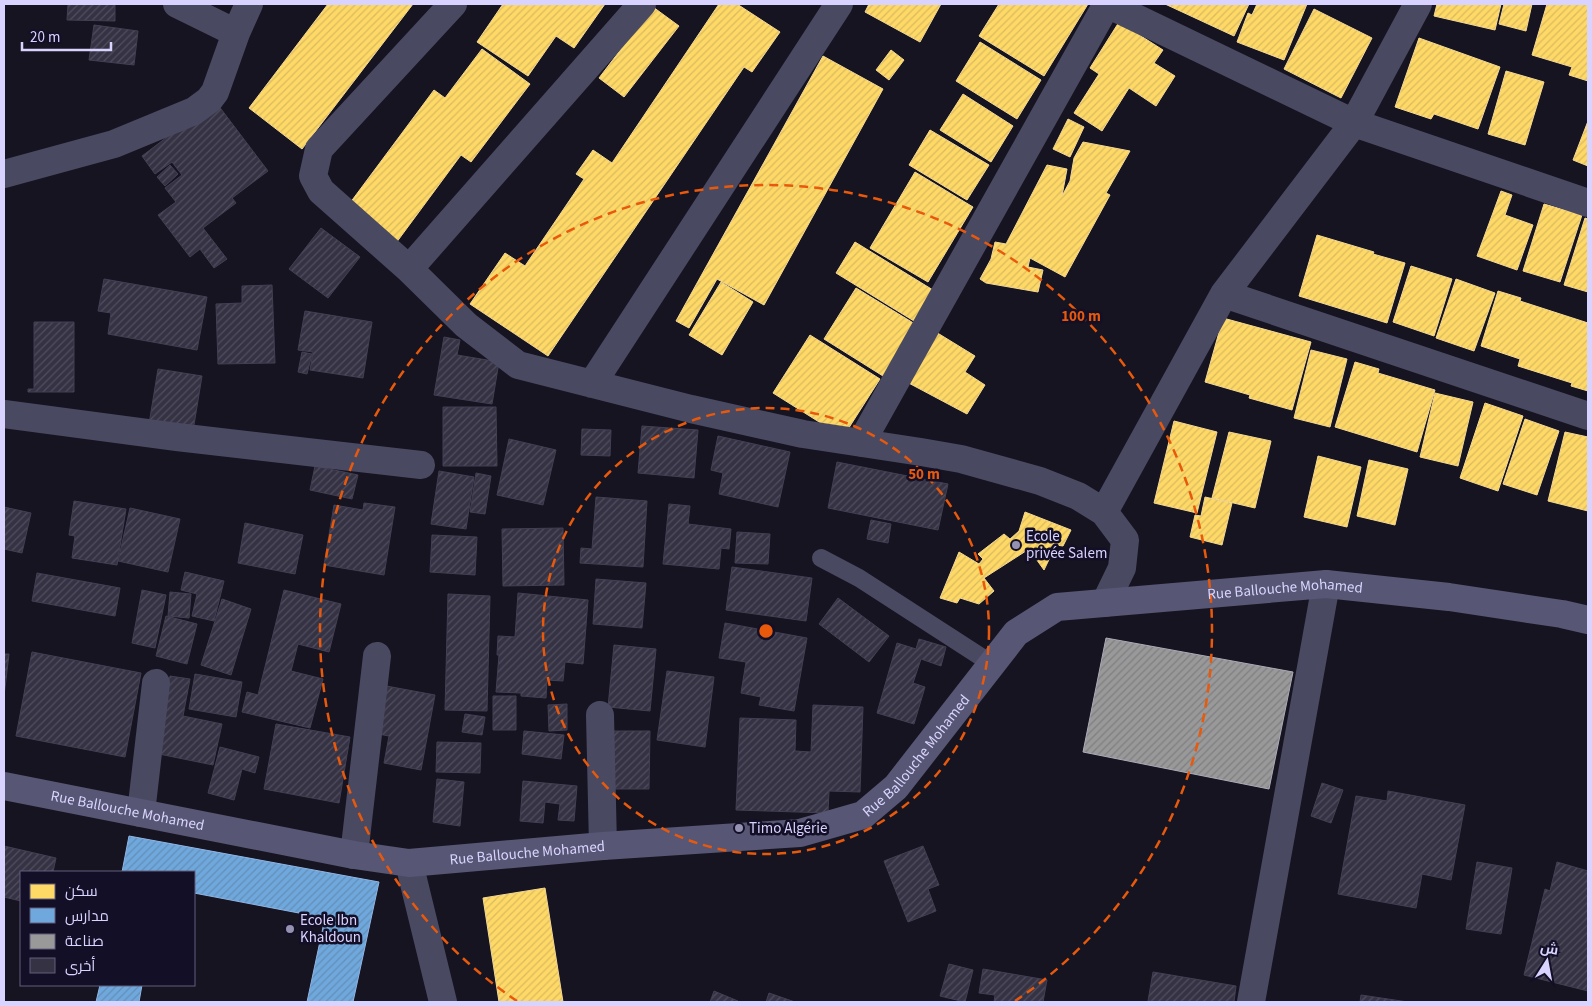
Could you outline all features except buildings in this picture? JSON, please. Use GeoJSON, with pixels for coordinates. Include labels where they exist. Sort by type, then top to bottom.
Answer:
{"type":"FeatureCollection","features":[{"type":"Feature","properties":{"kind":"street"},"geometry":{"type":"LineString","coordinates":[[176,4],[236,33]]}},
{"type":"Feature","properties":{"kind":"street"},"geometry":{"type":"LineString","coordinates":[[4,174],[114,144],[200,108],[215,92],[236,33],[249,4]]}},
{"type":"Feature","properties":{"kind":"street"},"geometry":{"type":"LineString","coordinates":[[453,4],[320,149],[314,176],[321,191],[409,269],[466,325],[518,365],[691,409],[803,434],[961,459],[1040,481],[1078,496],[1104,512],[1125,540],[1122,568],[1105,603]]}},
{"type":"Feature","properties":{"kind":"street"},"geometry":{"type":"LineString","coordinates":[[409,269],[642,4]]}},
{"type":"Feature","properties":{"kind":"street"},"geometry":{"type":"LineString","coordinates":[[592,384],[839,4]]}},
{"type":"Feature","properties":{"kind":"street"},"geometry":{"type":"LineString","coordinates":[[861,443],[1107,4],[1354,123],[1588,203]]}},
{"type":"Feature","properties":{"kind":"street"},"geometry":{"type":"LineString","coordinates":[[1104,512],[1224,294],[1354,123],[1418,4]]}},
{"type":"Feature","properties":{"kind":"street"},"geometry":{"type":"LineString","coordinates":[[1224,294],[1588,416]]}},
{"type":"Feature","properties":{"kind":"street"},"geometry":{"type":"LineString","coordinates":[[4,414],[178,437],[421,465]]}},
{"type":"Feature","properties":{"kind":"street"},"geometry":{"type":"LineString","coordinates":[[1251,1002],[1326,584]]}},
{"type":"Feature","properties":{"kind":"street","name":"Rue Ballouche Mohamed"},"geometry":{"type":"LineString","coordinates":[[4,786],[409,863],[603,846],[800,833],[864,815],[896,788],[1016,633],[1057,607],[1326,584],[1448,597],[1562,614],[1588,620]]}},
{"type":"Feature","properties":{"kind":"street"},"geometry":{"type":"LineString","coordinates":[[354,854],[377,656]]}},
{"type":"Feature","properties":{"kind":"street"},"geometry":{"type":"LineString","coordinates":[[141,813],[156,683]]}},
{"type":"Feature","properties":{"kind":"street"},"geometry":{"type":"LineString","coordinates":[[600,715],[603,846]]}},
{"type":"Feature","properties":{"kind":"street"},"geometry":{"type":"LineString","coordinates":[[409,863],[443,1002]]}},
{"type":"Feature","properties":{"kind":"lane"},"geometry":{"type":"LineString","coordinates":[[821,558],[859,578],[992,664]]}},
{"type":"Feature","properties":{"kind":"place","name":"Ecole privée Salem"},"geometry":{"type":"Point","coordinates":[1016,545]}},
{"type":"Feature","properties":{"kind":"place","name":"Timo Algérie"},"geometry":{"type":"Point","coordinates":[739,828]}},
{"type":"Feature","properties":{"kind":"place","name":"Ecole Ibn Khaldoun"},"geometry":{"type":"Point","coordinates":[290,929]}}]}
